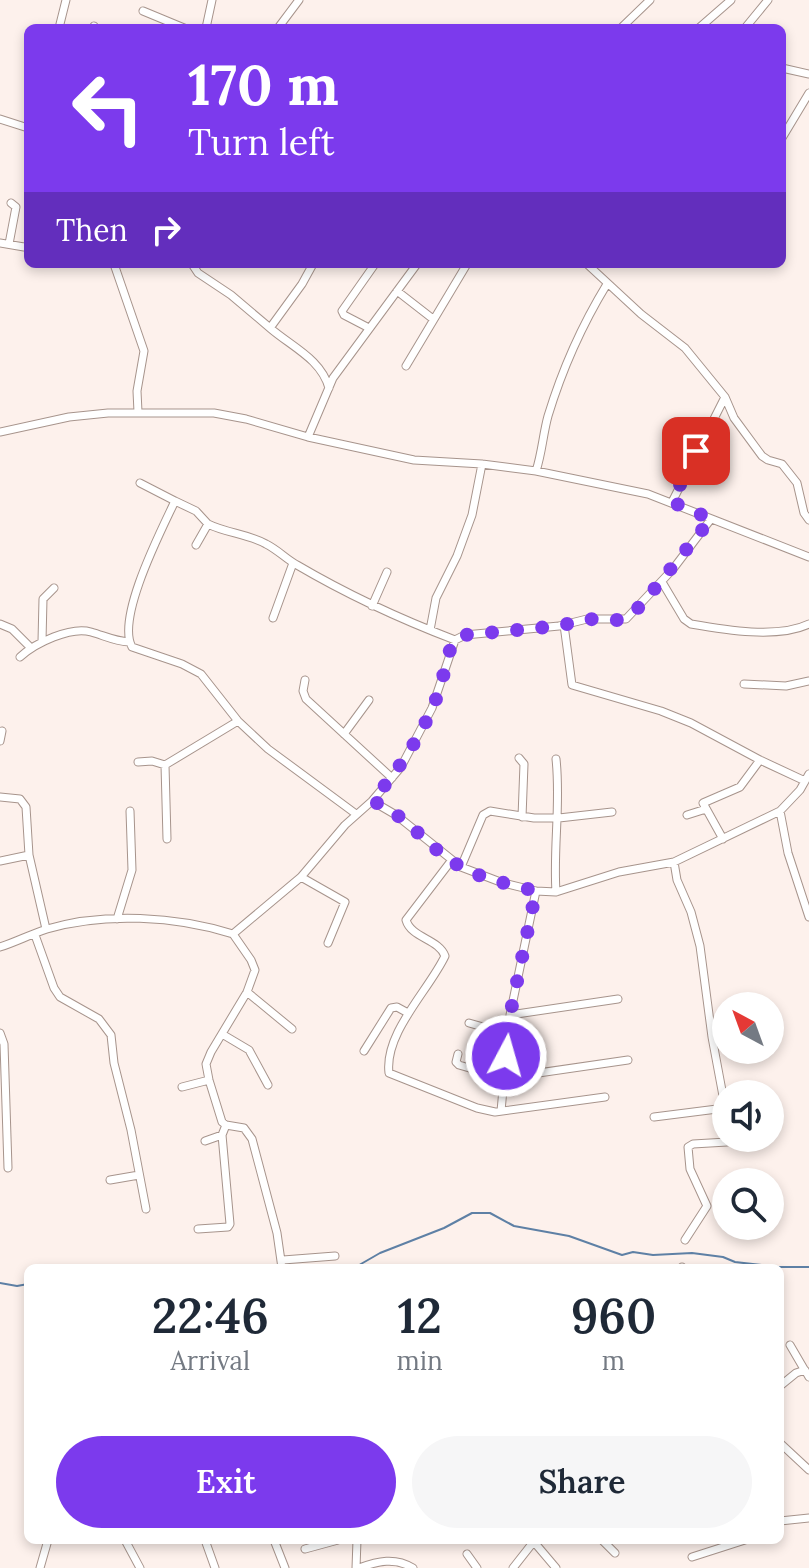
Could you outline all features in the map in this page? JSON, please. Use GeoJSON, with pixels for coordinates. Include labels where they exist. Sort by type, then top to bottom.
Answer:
{"type":"FeatureCollection","features":[{"type":"Feature","properties":{"kind":"street"},"geometry":{"type":"LineString","coordinates":[[60,24],[66,0]]}},
{"type":"Feature","properties":{"kind":"street"},"geometry":{"type":"LineString","coordinates":[[207,24],[212,0]]}},
{"type":"Feature","properties":{"kind":"street"},"geometry":{"type":"LineString","coordinates":[[281,24],[299,0]]}},
{"type":"Feature","properties":{"kind":"street"},"geometry":{"type":"LineString","coordinates":[[625,24],[650,0]]}},
{"type":"Feature","properties":{"kind":"street"},"geometry":{"type":"LineString","coordinates":[[704,24],[731,0]]}},
{"type":"Feature","properties":{"kind":"street"},"geometry":{"type":"LineString","coordinates":[[748,24],[768,0]]}},
{"type":"Feature","properties":{"kind":"street"},"geometry":{"type":"LineString","coordinates":[[143,11],[174,24]]}},
{"type":"Feature","properties":{"kind":"street"},"geometry":{"type":"LineString","coordinates":[[786,69],[809,74]]}},
{"type":"Feature","properties":{"kind":"street"},"geometry":{"type":"LineString","coordinates":[[786,131],[809,93]]}},
{"type":"Feature","properties":{"kind":"street"},"geometry":{"type":"LineString","coordinates":[[0,119],[24,127]]}},
{"type":"Feature","properties":{"kind":"street"},"geometry":{"type":"LineString","coordinates":[[11,203],[16,207],[4,243],[24,246]]}},
{"type":"Feature","properties":{"kind":"street"},"geometry":{"type":"LineString","coordinates":[[115,268],[144,351],[137,391],[138,412]]}},
{"type":"Feature","properties":{"kind":"street"},"geometry":{"type":"LineString","coordinates":[[195,268],[318,366],[325,374],[329,388]]}},
{"type":"Feature","properties":{"kind":"street"},"geometry":{"type":"LineString","coordinates":[[270,328],[311,268]]}},
{"type":"Feature","properties":{"kind":"street"},"geometry":{"type":"LineString","coordinates":[[369,328],[342,311],[372,268]]}},
{"type":"Feature","properties":{"kind":"street"},"geometry":{"type":"LineString","coordinates":[[308,437],[342,365],[414,268]]}},
{"type":"Feature","properties":{"kind":"street"},"geometry":{"type":"LineString","coordinates":[[406,366],[465,268]]}},
{"type":"Feature","properties":{"kind":"street"},"geometry":{"type":"LineString","coordinates":[[591,268],[641,314],[685,348],[725,397],[734,418],[762,456],[782,464],[797,483],[804,513],[809,520]]}},
{"type":"Feature","properties":{"kind":"street"},"geometry":{"type":"LineString","coordinates":[[536,471],[554,399],[580,331],[607,284]]}},
{"type":"Feature","properties":{"kind":"street"},"geometry":{"type":"LineString","coordinates":[[397,291],[433,319]]}},
{"type":"Feature","properties":{"kind":"street"},"geometry":{"type":"LineString","coordinates":[[672,502],[725,397]]}},
{"type":"Feature","properties":{"kind":"street"},"geometry":{"type":"LineString","coordinates":[[0,432],[69,417],[138,412],[214,413],[414,460],[536,471],[672,502],[809,557]]}},
{"type":"Feature","properties":{"kind":"street"},"geometry":{"type":"LineString","coordinates":[[430,630],[436,598],[457,556],[472,515],[482,464]]}},
{"type":"Feature","properties":{"kind":"street"},"geometry":{"type":"LineString","coordinates":[[140,483],[196,511],[208,524],[224,532],[265,543],[293,563],[372,606],[455,640]]}},
{"type":"Feature","properties":{"kind":"street"},"geometry":{"type":"LineString","coordinates":[[129,642],[132,605],[175,501]]}},
{"type":"Feature","properties":{"kind":"street"},"geometry":{"type":"LineString","coordinates":[[233,934],[301,877],[392,778],[408,755],[432,708],[455,640],[465,635],[564,625],[587,619],[626,619],[662,582],[711,519]]}},
{"type":"Feature","properties":{"kind":"street"},"geometry":{"type":"LineString","coordinates":[[196,545],[208,524]]}},
{"type":"Feature","properties":{"kind":"street"},"geometry":{"type":"LineString","coordinates":[[273,618],[293,563]]}},
{"type":"Feature","properties":{"kind":"street"},"geometry":{"type":"LineString","coordinates":[[372,606],[387,572]]}},
{"type":"Feature","properties":{"kind":"street"},"geometry":{"type":"LineString","coordinates":[[662,582],[684,619],[691,624],[769,632],[792,631],[809,624]]}},
{"type":"Feature","properties":{"kind":"street"},"geometry":{"type":"LineString","coordinates":[[42,641],[43,599],[54,588]]}},
{"type":"Feature","properties":{"kind":"street"},"geometry":{"type":"LineString","coordinates":[[0,624],[12,629],[30,647]]}},
{"type":"Feature","properties":{"kind":"street"},"geometry":{"type":"LineString","coordinates":[[372,801],[396,815],[461,867],[503,883],[556,892],[619,872],[674,862],[780,811],[807,777],[760,760],[681,719],[572,685],[564,625]]}},
{"type":"Feature","properties":{"kind":"street"},"geometry":{"type":"LineString","coordinates":[[20,657],[42,641],[83,631],[109,640],[129,642],[137,650],[182,664],[201,674],[238,721],[268,749],[356,814]]}},
{"type":"Feature","properties":{"kind":"street"},"geometry":{"type":"LineString","coordinates":[[305,680],[303,691],[306,699],[392,778]]}},
{"type":"Feature","properties":{"kind":"street"},"geometry":{"type":"LineString","coordinates":[[744,684],[786,686],[809,681]]}},
{"type":"Feature","properties":{"kind":"street"},"geometry":{"type":"LineString","coordinates":[[344,734],[369,700]]}},
{"type":"Feature","properties":{"kind":"street"},"geometry":{"type":"LineString","coordinates":[[138,762],[152,761],[165,765],[238,721]]}},
{"type":"Feature","properties":{"kind":"street"},"geometry":{"type":"LineString","coordinates":[[0,741],[2,731]]}},
{"type":"Feature","properties":{"kind":"street"},"geometry":{"type":"LineString","coordinates":[[519,758],[524,764],[522,817]]}},
{"type":"Feature","properties":{"kind":"street"},"geometry":{"type":"LineString","coordinates":[[556,759],[559,818],[554,854],[556,892]]}},
{"type":"Feature","properties":{"kind":"street"},"geometry":{"type":"LineString","coordinates":[[723,839],[704,802],[733,791],[746,782],[760,760]]}},
{"type":"Feature","properties":{"kind":"street"},"geometry":{"type":"LineString","coordinates":[[165,765],[167,839]]}},
{"type":"Feature","properties":{"kind":"street"},"geometry":{"type":"LineString","coordinates":[[0,797],[20,799],[25,803],[29,855],[46,929]]}},
{"type":"Feature","properties":{"kind":"street"},"geometry":{"type":"LineString","coordinates":[[687,815],[706,809]]}},
{"type":"Feature","properties":{"kind":"street"},"geometry":{"type":"LineString","coordinates":[[117,919],[132,870],[130,811]]}},
{"type":"Feature","properties":{"kind":"street"},"geometry":{"type":"LineString","coordinates":[[461,867],[486,813],[493,811],[522,817],[559,818],[612,812]]}},
{"type":"Feature","properties":{"kind":"street"},"geometry":{"type":"LineString","coordinates":[[780,811],[788,853],[809,917]]}},
{"type":"Feature","properties":{"kind":"street"},"geometry":{"type":"LineString","coordinates":[[0,861],[29,855]]}},
{"type":"Feature","properties":{"kind":"street"},"geometry":{"type":"LineString","coordinates":[[451,861],[406,920],[409,928],[445,953],[444,960],[408,1013],[393,1047],[389,1073],[477,1108],[501,1111],[605,1097]]}},
{"type":"Feature","properties":{"kind":"street"},"geometry":{"type":"LineString","coordinates":[[674,862],[677,880],[691,912],[700,946],[720,1080]]}},
{"type":"Feature","properties":{"kind":"street"},"geometry":{"type":"LineString","coordinates":[[301,877],[345,902],[328,943]]}},
{"type":"Feature","properties":{"kind":"street"},"geometry":{"type":"LineString","coordinates":[[501,1111],[510,1015],[536,891]]}},
{"type":"Feature","properties":{"kind":"street"},"geometry":{"type":"LineString","coordinates":[[0,947],[46,929],[117,919],[175,923],[233,934],[254,965],[254,976],[208,1057],[209,1080],[219,1116],[226,1125],[244,1128],[252,1139],[283,1264],[335,1256]]}},
{"type":"Feature","properties":{"kind":"street"},"geometry":{"type":"LineString","coordinates":[[35,935],[60,997],[99,1019],[111,1035],[114,1063],[146,1209]]}},
{"type":"Feature","properties":{"kind":"street"},"geometry":{"type":"LineString","coordinates":[[247,992],[292,1029]]}},
{"type":"Feature","properties":{"kind":"street"},"geometry":{"type":"LineString","coordinates":[[510,1015],[618,999]]}},
{"type":"Feature","properties":{"kind":"street"},"geometry":{"type":"LineString","coordinates":[[364,1051],[391,1008],[397,1007],[408,1013]]}},
{"type":"Feature","properties":{"kind":"street"},"geometry":{"type":"LineString","coordinates":[[469,1023],[508,1034]]}},
{"type":"Feature","properties":{"kind":"street"},"geometry":{"type":"LineString","coordinates":[[0,1033],[4,1044],[8,1168]]}},
{"type":"Feature","properties":{"kind":"street"},"geometry":{"type":"LineString","coordinates":[[222,1034],[249,1050],[268,1085]]}},
{"type":"Feature","properties":{"kind":"street"},"geometry":{"type":"LineString","coordinates":[[458,1054],[456,1062],[459,1065],[504,1078],[628,1060]]}},
{"type":"Feature","properties":{"kind":"street"},"geometry":{"type":"LineString","coordinates":[[182,1087],[209,1080]]}},
{"type":"Feature","properties":{"kind":"street"},"geometry":{"type":"LineString","coordinates":[[654,1117],[712,1111]]}},
{"type":"Feature","properties":{"kind":"street"},"geometry":{"type":"LineString","coordinates":[[198,1229],[228,1227],[230,1224],[222,1135],[226,1125]]}},
{"type":"Feature","properties":{"kind":"street"},"geometry":{"type":"LineString","coordinates":[[205,1141],[222,1135]]}},
{"type":"Feature","properties":{"kind":"street"},"geometry":{"type":"LineString","coordinates":[[685,1240],[707,1206],[703,1191],[690,1169],[688,1147],[712,1143]]}},
{"type":"Feature","properties":{"kind":"street"},"geometry":{"type":"LineString","coordinates":[[110,1180],[139,1175]]}},
{"type":"Feature","properties":{"kind":"street"},"geometry":{"type":"LineString","coordinates":[[784,1384],[806,1373],[790,1345]]}},
{"type":"Feature","properties":{"kind":"street"},"geometry":{"type":"LineString","coordinates":[[784,1447],[809,1470]]}},
{"type":"Feature","properties":{"kind":"street"},"geometry":{"type":"LineString","coordinates":[[784,1521],[809,1518]]}},
{"type":"Feature","properties":{"kind":"street"},"geometry":{"type":"LineString","coordinates":[[40,1568],[47,1544]]}},
{"type":"Feature","properties":{"kind":"street"},"geometry":{"type":"LineString","coordinates":[[127,1544],[140,1568]]}},
{"type":"Feature","properties":{"kind":"street"},"geometry":{"type":"LineString","coordinates":[[206,1544],[215,1568]]}},
{"type":"Feature","properties":{"kind":"street"},"geometry":{"type":"LineString","coordinates":[[276,1544],[285,1568]]}},
{"type":"Feature","properties":{"kind":"street"},"geometry":{"type":"LineString","coordinates":[[305,1549],[319,1544]]}},
{"type":"Feature","properties":{"kind":"street"},"geometry":{"type":"LineString","coordinates":[[357,1544],[358,1568],[387,1560],[413,1568]]}},
{"type":"Feature","properties":{"kind":"street"},"geometry":{"type":"LineString","coordinates":[[513,1568],[531,1544]]}},
{"type":"Feature","properties":{"kind":"street"},"geometry":{"type":"LineString","coordinates":[[533,1544],[556,1568]]}},
{"type":"Feature","properties":{"kind":"street"},"geometry":{"type":"LineString","coordinates":[[606,1544],[615,1553]]}},
{"type":"Feature","properties":{"kind":"street"},"geometry":{"type":"LineString","coordinates":[[692,1557],[733,1544]]}},
{"type":"Feature","properties":{"kind":"street"},"geometry":{"type":"LineString","coordinates":[[467,1554],[477,1568]]}},
{"type":"Feature","properties":{"kind":"waterway"},"geometry":{"type":"LineString","coordinates":[[361,1264],[472,1213],[490,1213],[514,1226],[569,1236],[622,1255],[633,1252],[653,1255],[692,1253],[752,1264]]}},
{"type":"Feature","properties":{"kind":"waterway"},"geometry":{"type":"LineString","coordinates":[[784,1267],[809,1267]]}},
{"type":"Feature","properties":{"kind":"waterway"},"geometry":{"type":"LineString","coordinates":[[0,1283],[24,1285]]}},
{"type":"Feature","properties":{"kind":"route"},"geometry":{"type":"LineString","coordinates":[[506,1056],[510,1015],[536,891],[503,883],[461,867],[389,809],[372,801],[401,767],[415,744],[440,689],[455,640],[465,635],[559,626],[587,619],[626,619],[643,603],[711,519],[672,502],[696,451]]}}]}
